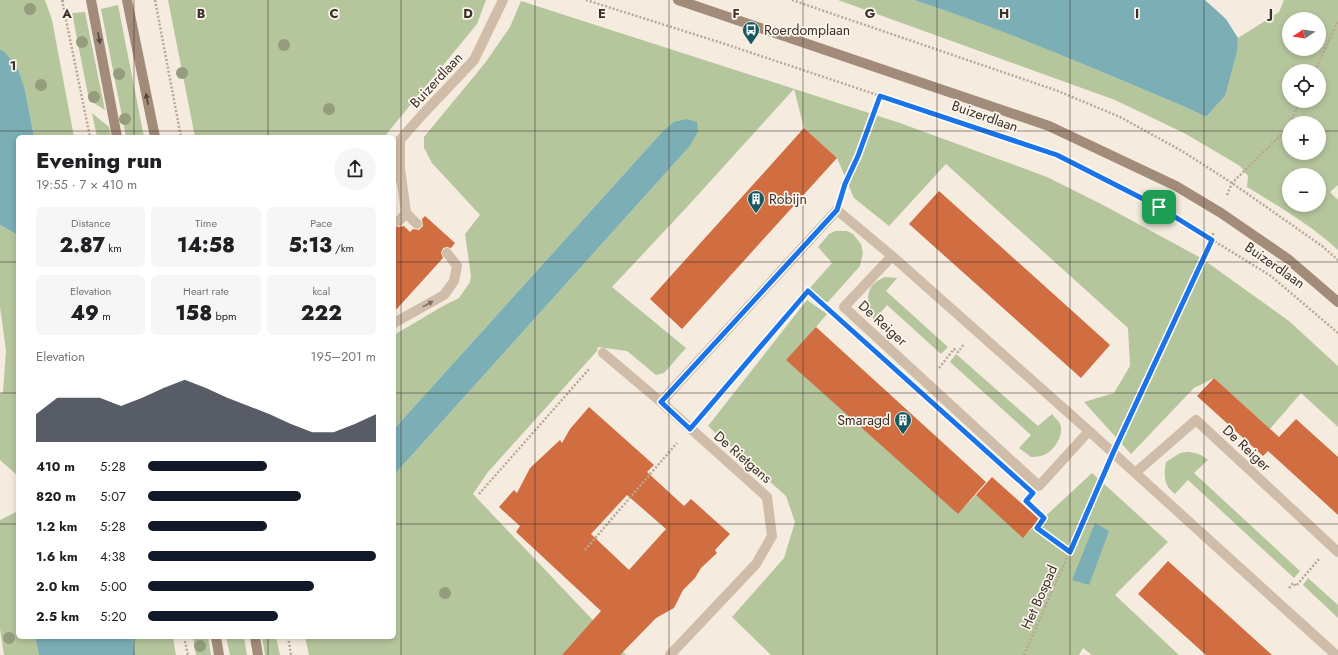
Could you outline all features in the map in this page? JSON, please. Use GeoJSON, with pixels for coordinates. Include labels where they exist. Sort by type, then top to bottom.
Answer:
{"type":"FeatureCollection","features":[{"type":"Feature","properties":{"kind":"street"},"geometry":{"type":"LineString","coordinates":[[91,0],[117,135]]}},
{"type":"Feature","properties":{"kind":"street"},"geometry":{"type":"LineString","coordinates":[[127,0],[155,135]]}},
{"type":"Feature","properties":{"kind":"street","name":"Buizerdlaan"},"geometry":{"type":"LineString","coordinates":[[406,213],[397,143],[474,60],[503,0]]}},
{"type":"Feature","properties":{"kind":"street","name":"Buizerdlaan"},"geometry":{"type":"LineString","coordinates":[[678,0],[1049,126],[1176,186],[1221,212],[1288,259],[1338,302]]}},
{"type":"Feature","properties":{"kind":"street"},"geometry":{"type":"LineString","coordinates":[[396,175],[400,168]]}},
{"type":"Feature","properties":{"kind":"street"},"geometry":{"type":"LineString","coordinates":[[661,402],[837,210],[892,256],[1089,431],[1336,655]]}},
{"type":"Feature","properties":{"kind":"street"},"geometry":{"type":"LineString","coordinates":[[399,221],[406,213],[417,224]]}},
{"type":"Feature","properties":{"kind":"street"},"geometry":{"type":"LineString","coordinates":[[396,322],[444,295],[454,282],[457,266],[447,253]]}},
{"type":"Feature","properties":{"kind":"street","name":"De Reiger"},"geometry":{"type":"LineString","coordinates":[[892,256],[844,307],[1039,486]]}},
{"type":"Feature","properties":{"kind":"street","name":"De Rietgans"},"geometry":{"type":"LineString","coordinates":[[603,354],[661,402],[767,497],[772,536],[756,564],[670,655]]}},
{"type":"Feature","properties":{"kind":"street","name":"De Reiger"},"geometry":{"type":"LineString","coordinates":[[1135,473],[1196,420],[1334,548]]}},
{"type":"Feature","properties":{"kind":"street"},"geometry":{"type":"LineString","coordinates":[[1039,486],[1089,431]]}},
{"type":"Feature","properties":{"kind":"street"},"geometry":{"type":"LineString","coordinates":[[216,639],[219,655]]}},
{"type":"Feature","properties":{"kind":"street"},"geometry":{"type":"LineString","coordinates":[[255,639],[258,655]]}},
{"type":"Feature","properties":{"kind":"path"},"geometry":{"type":"LineString","coordinates":[[66,0],[62,0],[90,135]]}},
{"type":"Feature","properties":{"kind":"path"},"geometry":{"type":"LineString","coordinates":[[156,0],[180,135]]}},
{"type":"Feature","properties":{"kind":"path","name":"Buizerdlaan"},"geometry":{"type":"LineString","coordinates":[[586,0],[725,44],[1057,155],[1159,207],[1272,276],[1338,333]]}},
{"type":"Feature","properties":{"kind":"path"},"geometry":{"type":"LineString","coordinates":[[792,0],[1058,91],[1120,117],[1182,151],[1232,183],[1322,246],[1338,260]]}},
{"type":"Feature","properties":{"kind":"path"},"geometry":{"type":"LineString","coordinates":[[1318,64],[1338,21]]}},
{"type":"Feature","properties":{"kind":"path"},"geometry":{"type":"LineString","coordinates":[[837,210],[845,184],[858,156],[880,96]]}},
{"type":"Feature","properties":{"kind":"path","name":"Het Bospad"},"geometry":{"type":"LineString","coordinates":[[1024,655],[1113,453],[1212,240],[1232,183],[1282,134]]}},
{"type":"Feature","properties":{"kind":"path"},"geometry":{"type":"LineString","coordinates":[[585,550],[808,291],[826,307]]}},
{"type":"Feature","properties":{"kind":"path"},"geometry":{"type":"LineString","coordinates":[[926,382],[954,349],[958,352],[975,330]]}},
{"type":"Feature","properties":{"kind":"path"},"geometry":{"type":"LineString","coordinates":[[479,494],[603,354]]}},
{"type":"Feature","properties":{"kind":"path"},"geometry":{"type":"LineString","coordinates":[[1039,486],[1026,501],[1044,518],[1037,528],[1070,552]]}},
{"type":"Feature","properties":{"kind":"path"},"geometry":{"type":"LineString","coordinates":[[1277,602],[1293,583],[1296,586],[1334,548]]}},
{"type":"Feature","properties":{"kind":"path"},"geometry":{"type":"LineString","coordinates":[[184,639],[188,655]]}},
{"type":"Feature","properties":{"kind":"path"},"geometry":{"type":"LineString","coordinates":[[288,639],[291,655]]}},
{"type":"Feature","properties":{"kind":"green space"},"geometry":{"type":"Polygon","coordinates":[[[0,0],[45,0],[52,20],[74,135],[34,135],[25,90],[4,51],[0,49],[0,0]]]}},
{"type":"Feature","properties":{"kind":"green space"},"geometry":{"type":"Polygon","coordinates":[[[168,0],[486,0],[477,24],[386,135],[195,135],[168,0]]]}},
{"type":"Feature","properties":{"kind":"green space"},"geometry":{"type":"Polygon","coordinates":[[[838,0],[914,0],[1012,34],[1206,117],[1225,96],[1238,38],[1279,12],[1284,0],[1338,0],[1338,185],[1330,192],[1338,200],[1338,250],[1306,224],[1287,212],[1326,212],[1326,168],[1282,168],[1282,209],[1247,187],[1248,176],[1240,166],[1186,134],[1115,100],[838,0]]]}},
{"type":"Feature","properties":{"kind":"green space"},"geometry":{"type":"Polygon","coordinates":[[[521,1],[900,123],[1047,177],[1105,206],[1201,258],[1289,321],[1338,366],[1338,427],[1301,393],[1270,429],[1214,378],[1194,388],[1131,454],[1084,402],[1114,393],[1130,366],[1128,328],[946,164],[889,226],[854,198],[837,158],[804,128],[794,89],[612,287],[686,348],[664,373],[656,375],[627,351],[598,347],[597,351],[488,472],[473,494],[626,655],[309,655],[305,639],[396,639],[396,473],[689,147],[662,132],[396,427],[396,334],[459,298],[470,282],[471,276],[465,234],[480,215],[432,163],[424,148],[424,137],[485,63],[510,27],[521,1]]]}},
{"type":"Feature","properties":{"kind":"green space"},"geometry":{"type":"Polygon","coordinates":[[[118,5],[144,135],[126,135],[101,9],[118,5]]]}},
{"type":"Feature","properties":{"kind":"green space"},"geometry":{"type":"Polygon","coordinates":[[[85,12],[105,110],[89,100],[72,13],[85,12]]]}},
{"type":"Feature","properties":{"kind":"green space"},"geometry":{"type":"Polygon","coordinates":[[[92,113],[109,127],[111,135],[97,135],[92,113]]]}},
{"type":"Feature","properties":{"kind":"green space"},"geometry":{"type":"Polygon","coordinates":[[[0,225],[16,234],[16,474],[0,460],[0,394],[3,392],[6,351],[0,307],[0,225]]]}},
{"type":"Feature","properties":{"kind":"green space"},"geometry":{"type":"Polygon","coordinates":[[[835,231],[847,231],[853,234],[861,244],[863,253],[860,266],[827,303],[809,289],[832,263],[818,247],[829,234],[835,231]]]}},
{"type":"Feature","properties":{"kind":"green space"},"geometry":{"type":"Polygon","coordinates":[[[884,277],[897,278],[886,291],[948,347],[941,354],[887,305],[874,320],[870,311],[868,300],[870,290],[872,285],[884,277]]]}},
{"type":"Feature","properties":{"kind":"green space"},"geometry":{"type":"Polygon","coordinates":[[[807,300],[827,314],[816,327],[958,513],[976,495],[1023,537],[1092,473],[1168,542],[1115,595],[1179,655],[1092,655],[1083,648],[1079,655],[771,655],[732,617],[784,558],[795,522],[786,496],[708,426],[807,300]]]}},
{"type":"Feature","properties":{"kind":"green space"},"geometry":{"type":"Polygon","coordinates":[[[956,354],[1038,426],[1052,414],[1059,423],[1061,431],[1057,443],[1052,449],[1043,455],[1031,457],[1019,448],[1031,435],[950,362],[956,354]]]}},
{"type":"Feature","properties":{"kind":"green space"},"geometry":{"type":"Polygon","coordinates":[[[1186,452],[1198,454],[1208,460],[1194,473],[1300,571],[1294,578],[1188,480],[1175,494],[1171,491],[1165,480],[1166,462],[1180,453],[1186,452]]]}},
{"type":"Feature","properties":{"kind":"green space"},"geometry":{"type":"Polygon","coordinates":[[[16,512],[16,639],[35,639],[39,655],[4,655],[0,629],[0,520],[16,512]]]}},
{"type":"Feature","properties":{"kind":"green space"},"geometry":{"type":"Polygon","coordinates":[[[1308,578],[1338,605],[1338,618],[1303,585],[1308,578]]]}},
{"type":"Feature","properties":{"kind":"green space"},"geometry":{"type":"Polygon","coordinates":[[[132,639],[173,639],[176,655],[135,655],[132,639]]]}},
{"type":"Feature","properties":{"kind":"green space"},"geometry":{"type":"Polygon","coordinates":[[[193,639],[208,639],[211,655],[196,655],[193,639]]]}},
{"type":"Feature","properties":{"kind":"green space"},"geometry":{"type":"Polygon","coordinates":[[[226,639],[244,639],[247,655],[230,655],[226,639]]]}},
{"type":"Feature","properties":{"kind":"green space"},"geometry":{"type":"Polygon","coordinates":[[[262,639],[276,639],[280,655],[265,655],[262,639]]]}},
{"type":"Feature","properties":{"kind":"water"},"geometry":{"type":"Polygon","coordinates":[[[914,0],[1205,0],[1226,19],[1238,38],[1237,51],[1225,96],[1206,117],[1017,37],[914,0]]]}},
{"type":"Feature","properties":{"kind":"water"},"geometry":{"type":"Polygon","coordinates":[[[0,49],[4,51],[18,69],[25,90],[34,135],[16,135],[16,234],[0,225],[0,49]]]}},
{"type":"Feature","properties":{"kind":"water"},"geometry":{"type":"Polygon","coordinates":[[[687,119],[697,122],[698,132],[689,147],[396,473],[396,427],[662,132],[674,122],[687,119]]]}},
{"type":"Feature","properties":{"kind":"water"},"geometry":{"type":"Polygon","coordinates":[[[1095,523],[1109,531],[1089,585],[1072,580],[1095,523]]]}},
{"type":"Feature","properties":{"kind":"water"},"geometry":{"type":"Polygon","coordinates":[[[35,639],[132,639],[135,655],[39,655],[35,639]]]}},
{"type":"Feature","properties":{"kind":"building","name":"Robijn"},"geometry":{"type":"Polygon","coordinates":[[[804,128],[837,158],[682,329],[650,299],[804,128]]]}},
{"type":"Feature","properties":{"kind":"building"},"geometry":{"type":"Polygon","coordinates":[[[939,191],[1110,345],[1081,378],[909,224],[939,191]]]}},
{"type":"Feature","properties":{"kind":"building"},"geometry":{"type":"Polygon","coordinates":[[[425,216],[455,243],[451,248],[443,248],[441,253],[443,258],[396,310],[396,226],[404,226],[410,232],[413,229],[419,230],[423,226],[422,219],[425,216]]]}},
{"type":"Feature","properties":{"kind":"building","name":"Smaragd"},"geometry":{"type":"Polygon","coordinates":[[[816,327],[986,482],[958,514],[786,360],[816,327]]]}},
{"type":"Feature","properties":{"kind":"building"},"geometry":{"type":"Polygon","coordinates":[[[1214,378],[1279,437],[1296,419],[1338,457],[1338,515],[1268,451],[1263,456],[1197,396],[1214,378]]]}},
{"type":"Feature","properties":{"kind":"building"},"geometry":{"type":"Polygon","coordinates":[[[589,407],[654,465],[647,472],[684,506],[691,499],[730,534],[715,550],[717,553],[701,568],[695,578],[683,590],[674,608],[656,618],[620,655],[562,655],[601,611],[516,532],[520,526],[499,507],[514,490],[517,493],[530,468],[560,440],[562,443],[570,429],[589,407]],[[627,495],[591,534],[629,570],[666,529],[627,495]]]}},
{"type":"Feature","properties":{"kind":"building"},"geometry":{"type":"Polygon","coordinates":[[[992,477],[1039,519],[1023,538],[976,495],[992,477]]]}},
{"type":"Feature","properties":{"kind":"building"},"geometry":{"type":"Polygon","coordinates":[[[1168,561],[1272,655],[1206,655],[1138,594],[1168,561]]]}},
{"type":"Feature","properties":{"kind":"place","name":"Roerdomplaan"},"geometry":{"type":"Point","coordinates":[751,45]}},
{"type":"Feature","properties":{"kind":"place","name":"Robijn"},"geometry":{"type":"Point","coordinates":[756,214]}},
{"type":"Feature","properties":{"kind":"place","name":"Smaragd"},"geometry":{"type":"Point","coordinates":[903,435]}},
{"type":"Feature","properties":{"kind":"route"},"geometry":{"type":"LineString","coordinates":[[880,96],[1057,155],[1159,207],[1212,240],[1113,453],[1070,552],[1037,528],[1044,518],[1026,501],[1033,493],[808,291],[690,429],[661,402],[837,210],[845,184],[858,156],[880,96]]}}]}
